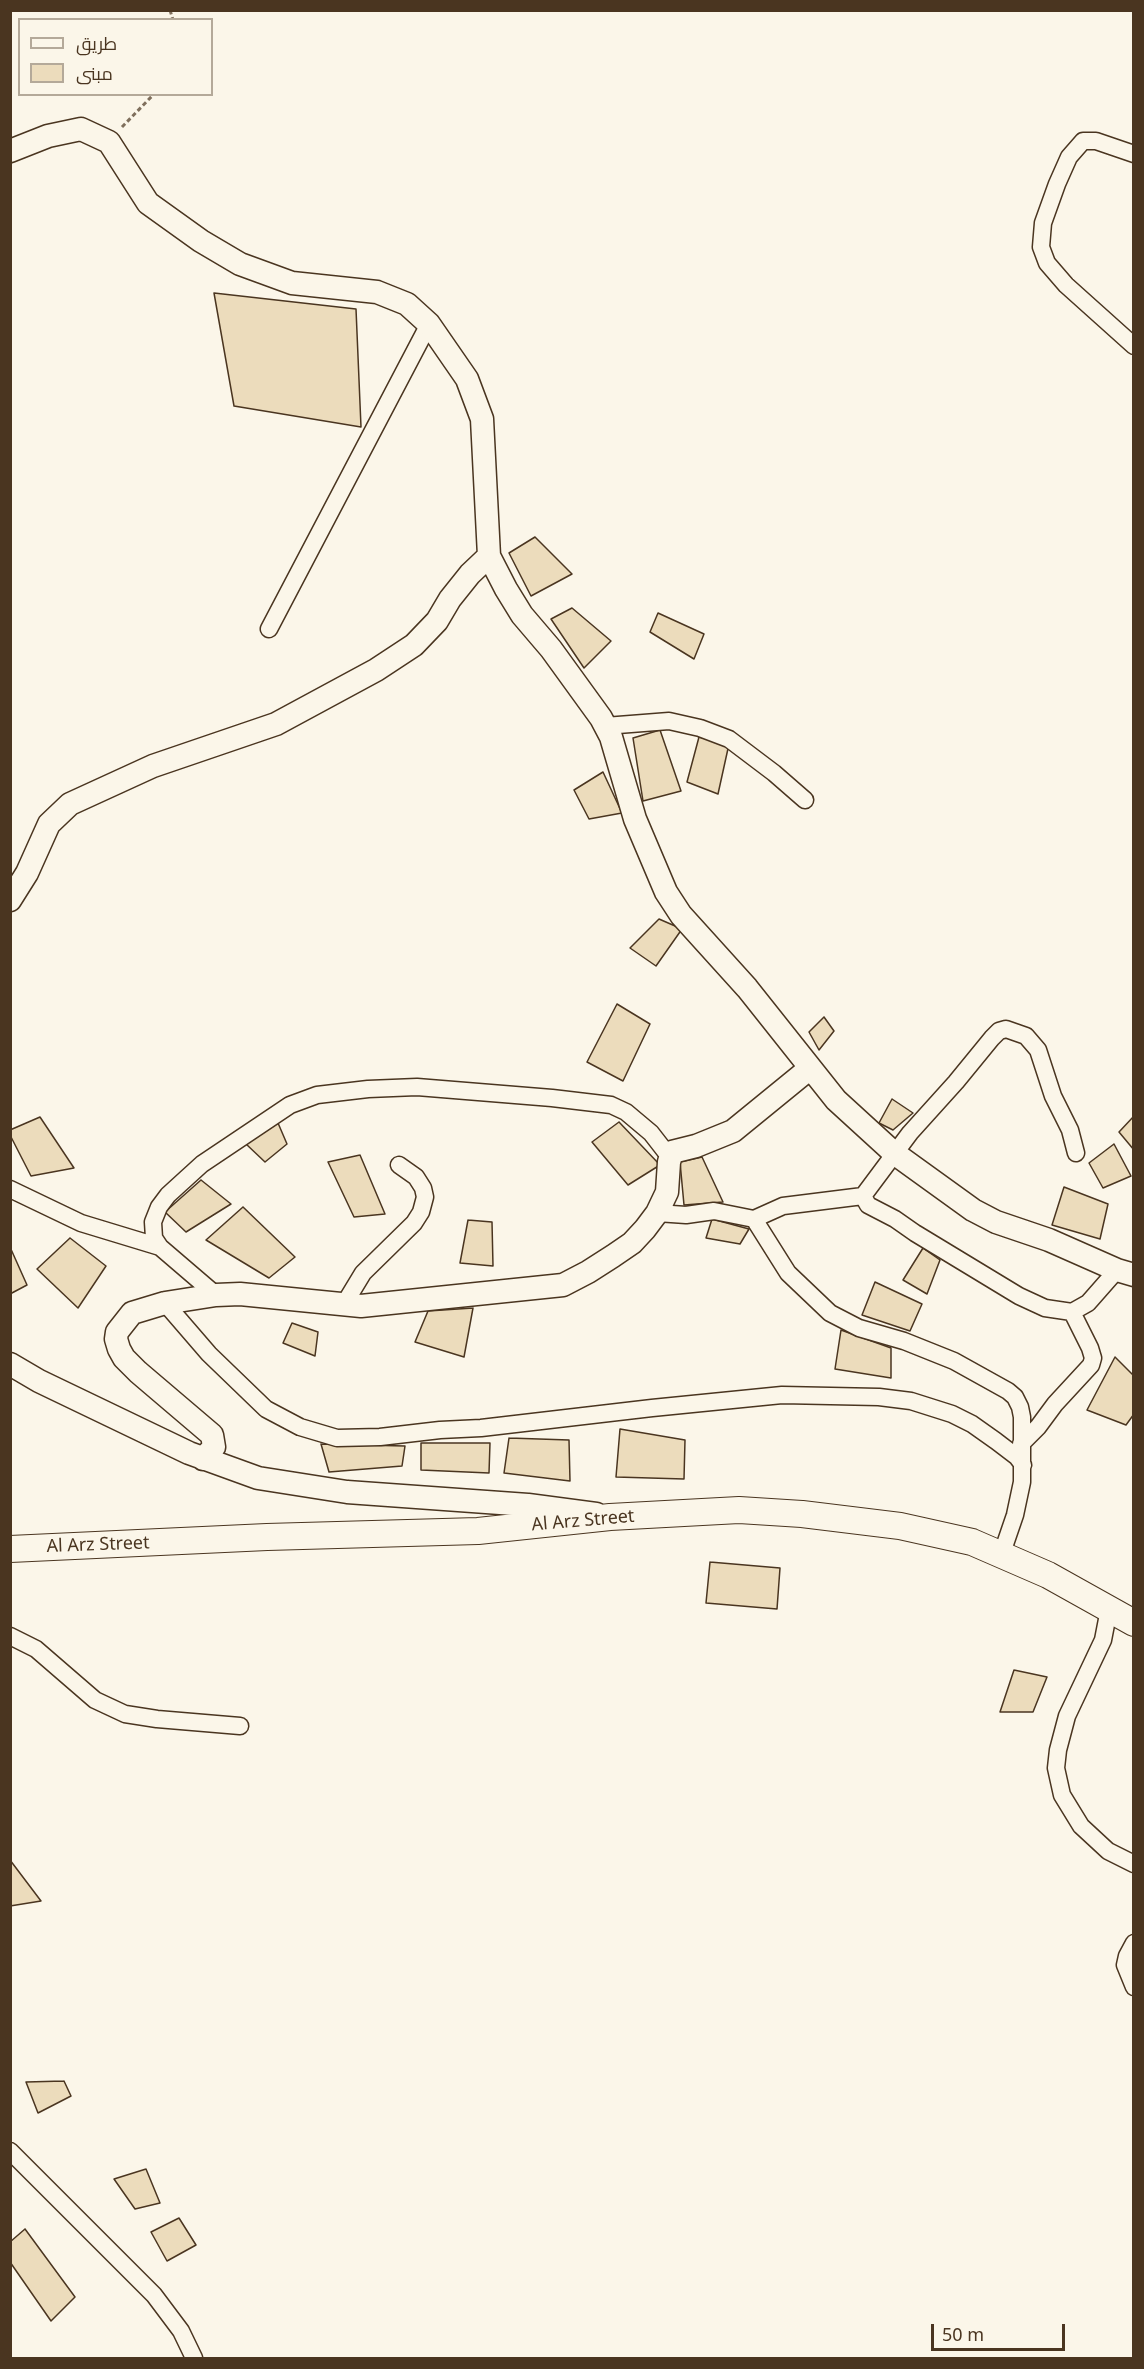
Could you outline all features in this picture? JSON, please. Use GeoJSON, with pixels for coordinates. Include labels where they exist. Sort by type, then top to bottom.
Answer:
{"type":"FeatureCollection","features":[{"type":"Feature","properties":{"kind":"main road","name":"Al Arz Street"},"geometry":{"type":"LineString","coordinates":[[10,1549],[267,1537],[478,1531],[610,1517],[739,1510],[802,1514],[900,1526],[972,1542],[1002,1553],[1048,1575],[1134,1623]]}},
{"type":"Feature","properties":{"kind":"street"},"geometry":{"type":"LineString","coordinates":[[10,151],[48,136],[81,129],[109,142],[148,203],[201,241],[231,258],[292,283],[376,292],[407,304],[429,324],[467,379],[482,419],[489,556],[522,615],[550,649],[611,737],[635,819],[666,892],[681,915],[747,988],[809,1069],[836,1100],[894,1153],[973,1210],[996,1222],[1049,1240],[1125,1272],[1088,1303],[1072,1312],[1045,1308],[1018,1296],[915,1233],[868,1204],[863,1196]]}},
{"type":"Feature","properties":{"kind":"street"},"geometry":{"type":"LineString","coordinates":[[1134,154],[1096,141],[1083,141],[1069,157],[1057,184],[1043,223],[1041,247],[1047,263],[1065,285],[1134,346]]}},
{"type":"Feature","properties":{"kind":"street"},"geometry":{"type":"LineString","coordinates":[[269,629],[429,324]]}},
{"type":"Feature","properties":{"kind":"street"},"geometry":{"type":"LineString","coordinates":[[10,900],[27,873],[49,824],[70,804],[153,766],[276,723],[376,670],[414,645],[437,621],[450,599],[470,574],[489,556]]}},
{"type":"Feature","properties":{"kind":"street"},"geometry":{"type":"LineString","coordinates":[[605,726],[669,722],[700,728],[729,739],[805,800]]}},
{"type":"Feature","properties":{"kind":"street"},"geometry":{"type":"LineString","coordinates":[[657,1213],[686,1215],[714,1211],[754,1219],[783,1206],[863,1196],[894,1153],[992,1038],[999,1031],[1006,1029],[1026,1036],[1038,1050],[1053,1096],[1070,1130],[1076,1153]]}},
{"type":"Feature","properties":{"kind":"street"},"geometry":{"type":"LineString","coordinates":[[216,1295],[160,1247],[154,1238],[153,1222],[159,1207],[168,1195],[202,1164],[290,1105],[317,1095],[368,1089],[417,1087],[611,1105],[638,1120],[665,1151],[672,1152],[696,1146],[733,1131],[809,1069]]}},
{"type":"Feature","properties":{"kind":"street"},"geometry":{"type":"LineString","coordinates":[[203,1459],[214,1447],[212,1435],[124,1358],[116,1339],[121,1324],[132,1313],[165,1303],[216,1295],[240,1294],[343,1306],[394,1304],[563,1285],[588,1272],[632,1243],[657,1213],[667,1192],[672,1152]]}},
{"type":"Feature","properties":{"kind":"street"},"geometry":{"type":"LineString","coordinates":[[343,1306],[363,1273],[414,1223],[421,1212],[425,1197],[423,1188],[416,1177],[399,1165]]}},
{"type":"Feature","properties":{"kind":"street"},"geometry":{"type":"LineString","coordinates":[[10,1189],[81,1223],[160,1247]]}},
{"type":"Feature","properties":{"kind":"street"},"geometry":{"type":"LineString","coordinates":[[754,1219],[788,1273],[830,1313],[859,1328],[904,1341],[954,1361],[1008,1391],[1020,1407],[1023,1465],[1020,1497],[1002,1553]]}},
{"type":"Feature","properties":{"kind":"street"},"geometry":{"type":"LineString","coordinates":[[165,1303],[209,1354],[260,1405],[300,1427],[338,1438],[380,1437],[481,1428],[782,1395],[879,1397],[910,1401],[952,1414],[972,1424],[996,1441],[1017,1457],[1023,1465]]}},
{"type":"Feature","properties":{"kind":"street"},"geometry":{"type":"LineString","coordinates":[[1022,1444],[1091,1365],[1092,1353],[1072,1312]]}},
{"type":"Feature","properties":{"kind":"street"},"geometry":{"type":"LineString","coordinates":[[10,1364],[104,1413],[203,1459],[258,1478],[347,1492],[539,1506],[584,1511],[610,1517]]}},
{"type":"Feature","properties":{"kind":"street"},"geometry":{"type":"LineString","coordinates":[[1109,1610],[1103,1640],[1066,1716],[1056,1768],[1062,1795],[1081,1826],[1108,1851],[1134,1864]]}},
{"type":"Feature","properties":{"kind":"street"},"geometry":{"type":"LineString","coordinates":[[10,1636],[36,1649],[95,1700],[125,1714],[240,1726]]}},
{"type":"Feature","properties":{"kind":"street"},"geometry":{"type":"LineString","coordinates":[[1134,1943],[1125,1965],[1134,1987]]}},
{"type":"Feature","properties":{"kind":"street"},"geometry":{"type":"LineString","coordinates":[[10,2151],[154,2295],[181,2331],[194,2358]]}},
{"type":"Feature","properties":{"kind":"path"},"geometry":{"type":"LineString","coordinates":[[109,142],[152,96]]}},
{"type":"Feature","properties":{"kind":"building"},"geometry":{"type":"Polygon","coordinates":[[[214,293],[356,309],[361,427],[234,406],[214,293]]]}},
{"type":"Feature","properties":{"kind":"building"},"geometry":{"type":"Polygon","coordinates":[[[535,537],[572,574],[531,596],[509,553],[535,537]]]}},
{"type":"Feature","properties":{"kind":"building"},"geometry":{"type":"Polygon","coordinates":[[[572,608],[611,641],[584,668],[551,619],[572,608]]]}},
{"type":"Feature","properties":{"kind":"building"},"geometry":{"type":"Polygon","coordinates":[[[658,613],[704,634],[694,659],[650,632],[658,613]]]}},
{"type":"Feature","properties":{"kind":"building"},"geometry":{"type":"Polygon","coordinates":[[[660,730],[681,791],[643,801],[633,738],[660,730]]]}},
{"type":"Feature","properties":{"kind":"building"},"geometry":{"type":"Polygon","coordinates":[[[699,737],[729,744],[718,794],[687,782],[699,737]]]}},
{"type":"Feature","properties":{"kind":"building"},"geometry":{"type":"Polygon","coordinates":[[[603,772],[622,813],[589,819],[574,790],[603,772]]]}},
{"type":"Feature","properties":{"kind":"building"},"geometry":{"type":"Polygon","coordinates":[[[659,919],[682,929],[656,966],[630,948],[659,919]]]}},
{"type":"Feature","properties":{"kind":"building"},"geometry":{"type":"Polygon","coordinates":[[[617,1004],[650,1024],[623,1081],[587,1062],[617,1004]]]}},
{"type":"Feature","properties":{"kind":"building"},"geometry":{"type":"Polygon","coordinates":[[[824,1017],[834,1031],[819,1050],[809,1032],[824,1017]]]}},
{"type":"Feature","properties":{"kind":"building"},"geometry":{"type":"Polygon","coordinates":[[[892,1099],[913,1113],[893,1130],[879,1123],[892,1099]]]}},
{"type":"Feature","properties":{"kind":"building"},"geometry":{"type":"Polygon","coordinates":[[[1134,1116],[1134,1150],[1119,1132],[1134,1116]]]}},
{"type":"Feature","properties":{"kind":"building"},"geometry":{"type":"Polygon","coordinates":[[[40,1117],[74,1168],[31,1176],[10,1135],[10,1130],[40,1117]]]}},
{"type":"Feature","properties":{"kind":"building"},"geometry":{"type":"Polygon","coordinates":[[[619,1122],[660,1165],[628,1185],[592,1142],[619,1122]]]}},
{"type":"Feature","properties":{"kind":"building"},"geometry":{"type":"Polygon","coordinates":[[[278,1123],[287,1144],[265,1162],[246,1144],[278,1123]]]}},
{"type":"Feature","properties":{"kind":"building"},"geometry":{"type":"Polygon","coordinates":[[[1114,1144],[1131,1176],[1103,1188],[1089,1163],[1114,1144]]]}},
{"type":"Feature","properties":{"kind":"building"},"geometry":{"type":"Polygon","coordinates":[[[360,1155],[385,1214],[354,1217],[328,1162],[360,1155]]]}},
{"type":"Feature","properties":{"kind":"building"},"geometry":{"type":"Polygon","coordinates":[[[702,1157],[723,1202],[684,1205],[680,1162],[702,1157]]]}},
{"type":"Feature","properties":{"kind":"building"},"geometry":{"type":"Polygon","coordinates":[[[201,1180],[231,1204],[186,1232],[165,1212],[201,1180]]]}},
{"type":"Feature","properties":{"kind":"building"},"geometry":{"type":"Polygon","coordinates":[[[1064,1187],[1108,1204],[1100,1239],[1052,1225],[1064,1187]]]}},
{"type":"Feature","properties":{"kind":"building"},"geometry":{"type":"Polygon","coordinates":[[[243,1207],[295,1257],[269,1278],[206,1240],[243,1207]]]}},
{"type":"Feature","properties":{"kind":"building"},"geometry":{"type":"Polygon","coordinates":[[[712,1219],[749,1229],[740,1244],[706,1238],[712,1219]]]}},
{"type":"Feature","properties":{"kind":"building"},"geometry":{"type":"Polygon","coordinates":[[[468,1220],[492,1222],[493,1266],[460,1263],[468,1220]]]}},
{"type":"Feature","properties":{"kind":"building"},"geometry":{"type":"Polygon","coordinates":[[[70,1238],[106,1266],[78,1308],[37,1269],[70,1238]]]}},
{"type":"Feature","properties":{"kind":"building"},"geometry":{"type":"Polygon","coordinates":[[[10,1247],[27,1285],[10,1294],[10,1247]]]}},
{"type":"Feature","properties":{"kind":"building"},"geometry":{"type":"Polygon","coordinates":[[[923,1248],[940,1260],[927,1294],[903,1280],[923,1248]]]}},
{"type":"Feature","properties":{"kind":"building"},"geometry":{"type":"Polygon","coordinates":[[[875,1282],[922,1304],[910,1331],[862,1315],[875,1282]]]}},
{"type":"Feature","properties":{"kind":"building"},"geometry":{"type":"Polygon","coordinates":[[[473,1308],[464,1357],[415,1342],[428,1311],[473,1308]]]}},
{"type":"Feature","properties":{"kind":"building"},"geometry":{"type":"Polygon","coordinates":[[[292,1323],[318,1332],[315,1356],[283,1343],[292,1323]]]}},
{"type":"Feature","properties":{"kind":"building"},"geometry":{"type":"Polygon","coordinates":[[[841,1330],[891,1348],[891,1378],[835,1369],[841,1330]]]}},
{"type":"Feature","properties":{"kind":"building"},"geometry":{"type":"Polygon","coordinates":[[[1115,1357],[1134,1376],[1134,1414],[1126,1425],[1087,1410],[1115,1357]]]}},
{"type":"Feature","properties":{"kind":"building"},"geometry":{"type":"Polygon","coordinates":[[[620,1429],[685,1440],[684,1479],[616,1477],[620,1429]]]}},
{"type":"Feature","properties":{"kind":"building"},"geometry":{"type":"Polygon","coordinates":[[[509,1438],[569,1440],[570,1481],[504,1473],[509,1438]]]}},
{"type":"Feature","properties":{"kind":"building"},"geometry":{"type":"Polygon","coordinates":[[[421,1443],[490,1443],[489,1473],[421,1470],[421,1443]]]}},
{"type":"Feature","properties":{"kind":"building"},"geometry":{"type":"Polygon","coordinates":[[[321,1444],[405,1446],[402,1466],[329,1472],[321,1444]]]}},
{"type":"Feature","properties":{"kind":"building"},"geometry":{"type":"Polygon","coordinates":[[[710,1562],[780,1568],[777,1609],[706,1603],[710,1562]]]}},
{"type":"Feature","properties":{"kind":"building"},"geometry":{"type":"Polygon","coordinates":[[[1014,1670],[1047,1677],[1033,1712],[1000,1712],[1014,1670]]]}},
{"type":"Feature","properties":{"kind":"building"},"geometry":{"type":"Polygon","coordinates":[[[10,1860],[41,1901],[10,1906],[10,1860]]]}},
{"type":"Feature","properties":{"kind":"building"},"geometry":{"type":"Polygon","coordinates":[[[64,2081],[71,2096],[38,2113],[26,2082],[64,2081]]]}},
{"type":"Feature","properties":{"kind":"building"},"geometry":{"type":"Polygon","coordinates":[[[146,2169],[160,2203],[135,2209],[114,2179],[146,2169]]]}},
{"type":"Feature","properties":{"kind":"building"},"geometry":{"type":"Polygon","coordinates":[[[179,2218],[196,2245],[167,2261],[151,2232],[179,2218]]]}},
{"type":"Feature","properties":{"kind":"building"},"geometry":{"type":"Polygon","coordinates":[[[25,2229],[75,2297],[51,2321],[10,2262],[10,2242],[25,2229]]]}}]}
